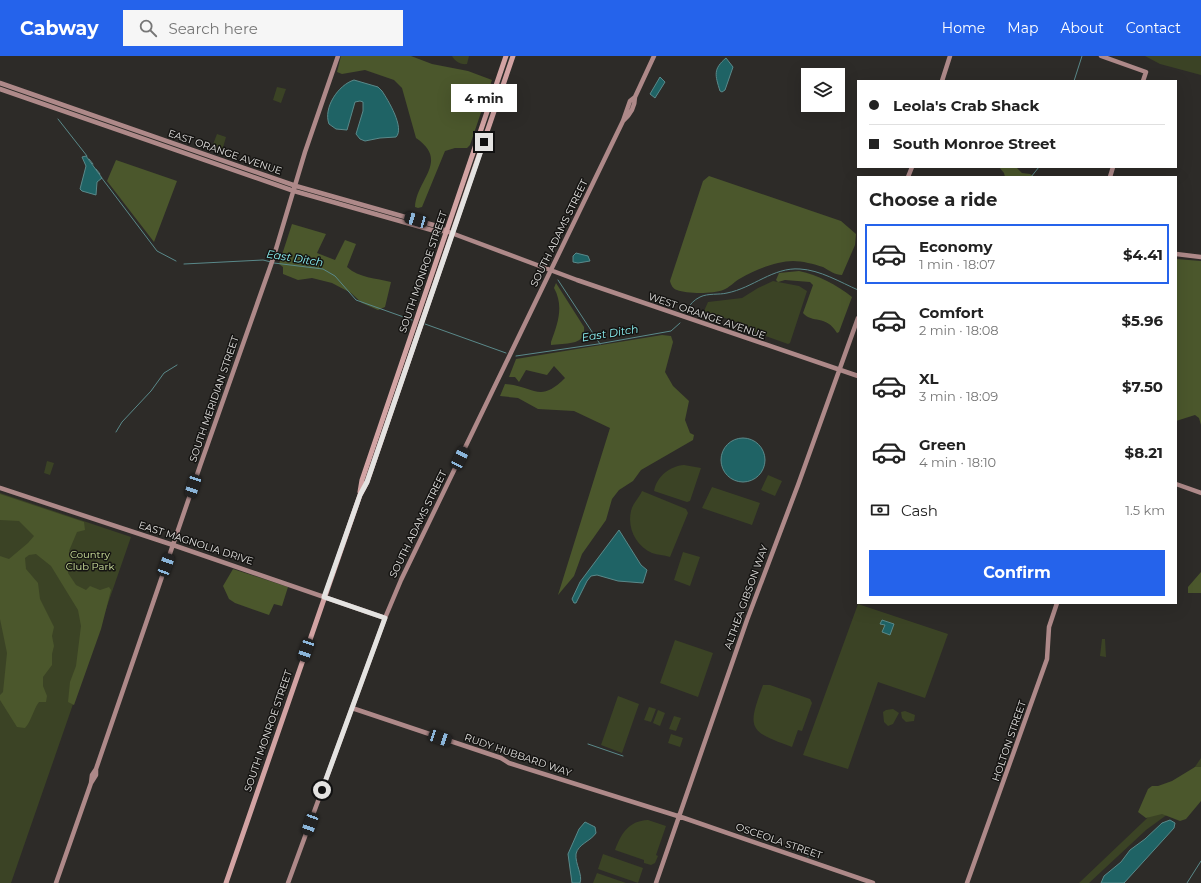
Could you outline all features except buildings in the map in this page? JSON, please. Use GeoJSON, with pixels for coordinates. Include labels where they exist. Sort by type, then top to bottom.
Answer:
{"type":"FeatureCollection","features":[{"type":"Feature","properties":{"kind":"main road","name":"SOUTH MONROE STREET"},"geometry":{"type":"LineString","coordinates":[[360,495],[362,480],[506,56]]}},
{"type":"Feature","properties":{"kind":"main road","name":"SOUTH MONROE STREET"},"geometry":{"type":"LineString","coordinates":[[226,883],[324,597],[360,495],[367,482],[513,56]]}},
{"type":"Feature","properties":{"kind":"main road"},"geometry":{"type":"LineString","coordinates":[[428,286],[432,293]]}},
{"type":"Feature","properties":{"kind":"main road"},"geometry":{"type":"LineString","coordinates":[[405,352],[411,354]]}},
{"type":"Feature","properties":{"kind":"street","name":"SOUTH MERIDIAN STREET"},"geometry":{"type":"LineString","coordinates":[[56,883],[64,867],[91,783],[96,775],[96,769],[269,271],[338,56]]}},
{"type":"Feature","properties":{"kind":"street","name":"SOUTH ADAMS STREET"},"geometry":{"type":"LineString","coordinates":[[288,883],[385,618],[406,569],[623,120],[630,101],[635,97],[654,56]]}},
{"type":"Feature","properties":{"kind":"street"},"geometry":{"type":"LineString","coordinates":[[942,80],[950,56]]}},
{"type":"Feature","properties":{"kind":"street"},"geometry":{"type":"LineString","coordinates":[[1101,56],[1146,72],[1143,80]]}},
{"type":"Feature","properties":{"kind":"street","name":"EAST ORANGE AVENUE"},"geometry":{"type":"LineString","coordinates":[[0,83],[295,188]]}},
{"type":"Feature","properties":{"kind":"street","name":"EAST ORANGE AVENUE"},"geometry":{"type":"LineString","coordinates":[[0,89],[295,188],[435,231],[446,231],[551,270]]}},
{"type":"Feature","properties":{"kind":"street"},"geometry":{"type":"LineString","coordinates":[[1177,254],[1201,257]]}},
{"type":"Feature","properties":{"kind":"street","name":"WEST ORANGE AVENUE"},"geometry":{"type":"LineString","coordinates":[[551,270],[857,376]]}},
{"type":"Feature","properties":{"kind":"street","name":"ALTHEA GIBSON WAY"},"geometry":{"type":"LineString","coordinates":[[656,883],[747,620],[857,321]]}},
{"type":"Feature","properties":{"kind":"street"},"geometry":{"type":"LineString","coordinates":[[1177,484],[1201,493]]}},
{"type":"Feature","properties":{"kind":"street","name":"EAST MAGNOLIA DRIVE"},"geometry":{"type":"LineString","coordinates":[[0,488],[173,545],[385,618]]}},
{"type":"Feature","properties":{"kind":"street","name":"HOLTON STREET"},"geometry":{"type":"LineString","coordinates":[[967,883],[1047,659],[1049,627],[1057,604]]}},
{"type":"Feature","properties":{"kind":"street","name":"RUDY HUBBARD WAY"},"geometry":{"type":"LineString","coordinates":[[352,708],[501,758],[509,763],[678,817]]}},
{"type":"Feature","properties":{"kind":"street","name":"OSCEOLA STREET"},"geometry":{"type":"LineString","coordinates":[[678,817],[873,883]]}},
{"type":"Feature","properties":{"kind":"green space"},"geometry":{"type":"Polygon","coordinates":[[[341,56],[411,56],[432,64],[468,71],[492,80],[470,145],[467,148],[455,148],[445,151],[422,207],[415,207],[420,188],[429,171],[431,163],[430,155],[426,146],[416,138],[402,88],[394,80],[365,70],[342,74],[337,72],[341,56]]]}},
{"type":"Feature","properties":{"kind":"green space"},"geometry":{"type":"Polygon","coordinates":[[[452,56],[469,56],[467,64],[458,62],[452,56]]]}},
{"type":"Feature","properties":{"kind":"green space"},"geometry":{"type":"Polygon","coordinates":[[[1145,56],[1201,56],[1201,75],[1160,64],[1145,56]]]}},
{"type":"Feature","properties":{"kind":"green space"},"geometry":{"type":"Polygon","coordinates":[[[277,87],[286,89],[281,103],[273,100],[277,87]]]}},
{"type":"Feature","properties":{"kind":"green space"},"geometry":{"type":"Polygon","coordinates":[[[217,134],[226,137],[222,151],[212,147],[217,134]]]}},
{"type":"Feature","properties":{"kind":"green space"},"geometry":{"type":"Polygon","coordinates":[[[116,160],[177,181],[154,242],[107,181],[116,160]]]}},
{"type":"Feature","properties":{"kind":"green space"},"geometry":{"type":"Polygon","coordinates":[[[1000,168],[1017,168],[1022,173],[1033,176],[1005,176],[1000,168]]]}},
{"type":"Feature","properties":{"kind":"green space"},"geometry":{"type":"Polygon","coordinates":[[[709,176],[841,221],[856,234],[855,245],[842,275],[835,274],[823,267],[812,264],[787,261],[766,266],[752,272],[725,289],[719,291],[693,293],[674,289],[670,281],[703,181],[709,176]]]}},
{"type":"Feature","properties":{"kind":"green space"},"geometry":{"type":"Polygon","coordinates":[[[292,224],[326,234],[317,253],[335,260],[345,240],[356,244],[347,267],[362,276],[391,282],[385,307],[378,310],[362,303],[351,293],[332,283],[312,278],[298,280],[283,274],[283,267],[279,264],[292,224]]]}},
{"type":"Feature","properties":{"kind":"green space"},"geometry":{"type":"Polygon","coordinates":[[[1177,259],[1201,261],[1201,425],[1199,418],[1195,415],[1177,421],[1177,259]]]}},
{"type":"Feature","properties":{"kind":"green space"},"geometry":{"type":"Polygon","coordinates":[[[799,271],[827,281],[852,297],[839,332],[837,333],[828,323],[811,318],[803,313],[813,285],[810,282],[785,280],[778,282],[776,280],[779,273],[799,271]]]}},
{"type":"Feature","properties":{"kind":"green space"},"geometry":{"type":"Polygon","coordinates":[[[773,281],[799,286],[807,291],[790,343],[788,344],[743,328],[737,322],[704,311],[708,302],[742,298],[773,281]]]}},
{"type":"Feature","properties":{"kind":"green space"},"geometry":{"type":"Polygon","coordinates":[[[556,283],[584,327],[584,333],[582,338],[578,341],[551,345],[559,315],[559,301],[554,288],[556,283]]]}},
{"type":"Feature","properties":{"kind":"green space"},"geometry":{"type":"Polygon","coordinates":[[[662,335],[671,336],[673,342],[665,372],[673,386],[689,401],[685,420],[690,433],[694,435],[693,440],[641,470],[633,481],[619,490],[612,499],[606,520],[582,554],[574,576],[558,595],[610,428],[574,411],[538,409],[518,398],[500,396],[505,384],[515,385],[536,392],[542,392],[556,386],[565,378],[554,366],[547,375],[526,370],[519,382],[515,377],[509,377],[516,359],[662,335]]]}},
{"type":"Feature","properties":{"kind":"green space"},"geometry":{"type":"Polygon","coordinates":[[[47,461],[54,463],[50,475],[44,473],[47,461]]]}},
{"type":"Feature","properties":{"kind":"green space"},"geometry":{"type":"Polygon","coordinates":[[[684,465],[701,468],[690,501],[687,502],[654,491],[661,476],[674,467],[684,465]]]}},
{"type":"Feature","properties":{"kind":"green space"},"geometry":{"type":"Polygon","coordinates":[[[768,475],[782,481],[775,496],[761,490],[768,475]]]}},
{"type":"Feature","properties":{"kind":"green space"},"geometry":{"type":"Polygon","coordinates":[[[712,487],[760,503],[752,525],[702,508],[712,487]]]}},
{"type":"Feature","properties":{"kind":"green space"},"geometry":{"type":"Polygon","coordinates":[[[642,491],[686,509],[688,513],[670,557],[646,550],[634,536],[630,524],[631,511],[642,491]]]}},
{"type":"Feature","properties":{"kind":"green space","name":"Country Club Park"},"geometry":{"type":"Polygon","coordinates":[[[0,493],[131,537],[11,883],[0,883],[0,493]]]}},
{"type":"Feature","properties":{"kind":"green space"},"geometry":{"type":"Polygon","coordinates":[[[0,494],[84,522],[85,530],[77,532],[69,551],[72,557],[72,562],[68,573],[76,585],[86,590],[90,586],[100,590],[109,587],[111,590],[101,629],[74,705],[68,702],[70,682],[76,666],[81,626],[78,610],[51,566],[36,554],[29,555],[25,558],[26,569],[38,583],[40,599],[54,627],[52,636],[54,646],[52,665],[43,677],[43,686],[47,696],[46,702],[39,702],[25,728],[17,727],[0,700],[0,695],[3,692],[7,653],[0,619],[0,556],[9,559],[34,536],[19,521],[0,520],[0,494]]]}},
{"type":"Feature","properties":{"kind":"green space"},"geometry":{"type":"Polygon","coordinates":[[[683,552],[700,557],[690,586],[674,580],[683,552]]]}},
{"type":"Feature","properties":{"kind":"green space"},"geometry":{"type":"Polygon","coordinates":[[[233,569],[288,587],[282,606],[274,604],[269,615],[235,603],[229,599],[223,586],[233,569]]]}},
{"type":"Feature","properties":{"kind":"green space"},"geometry":{"type":"Polygon","coordinates":[[[1201,572],[1201,593],[1188,593],[1188,587],[1201,572]]]}},
{"type":"Feature","properties":{"kind":"green space"},"geometry":{"type":"Polygon","coordinates":[[[858,604],[948,634],[925,698],[878,682],[848,769],[803,755],[858,604]]]}},
{"type":"Feature","properties":{"kind":"green space"},"geometry":{"type":"Polygon","coordinates":[[[1102,639],[1105,639],[1106,657],[1100,656],[1102,639]]]}},
{"type":"Feature","properties":{"kind":"green space"},"geometry":{"type":"Polygon","coordinates":[[[675,640],[713,653],[698,697],[660,683],[675,640]]]}},
{"type":"Feature","properties":{"kind":"green space"},"geometry":{"type":"Polygon","coordinates":[[[763,685],[770,685],[810,699],[812,703],[802,731],[798,730],[792,747],[767,737],[759,732],[755,726],[755,711],[763,685]]]}},
{"type":"Feature","properties":{"kind":"green space"},"geometry":{"type":"Polygon","coordinates":[[[618,696],[639,704],[622,753],[601,745],[618,696]]]}},
{"type":"Feature","properties":{"kind":"green space"},"geometry":{"type":"Polygon","coordinates":[[[649,707],[656,709],[651,722],[644,720],[649,707]]]}},
{"type":"Feature","properties":{"kind":"green space"},"geometry":{"type":"Polygon","coordinates":[[[893,709],[899,713],[893,724],[888,726],[884,722],[883,712],[893,709]]]}},
{"type":"Feature","properties":{"kind":"green space"},"geometry":{"type":"Polygon","coordinates":[[[658,710],[665,713],[660,726],[653,723],[658,710]]]}},
{"type":"Feature","properties":{"kind":"green space"},"geometry":{"type":"Polygon","coordinates":[[[905,711],[915,715],[914,721],[906,722],[902,718],[901,712],[905,711]]]}},
{"type":"Feature","properties":{"kind":"green space"},"geometry":{"type":"Polygon","coordinates":[[[674,716],[681,718],[676,731],[669,729],[674,716]]]}},
{"type":"Feature","properties":{"kind":"green space"},"geometry":{"type":"Polygon","coordinates":[[[671,734],[683,738],[680,747],[668,743],[671,734]]]}},
{"type":"Feature","properties":{"kind":"green space"},"geometry":{"type":"Polygon","coordinates":[[[1201,758],[1201,790],[1146,830],[1089,883],[1079,883],[1184,783],[1201,758]]]}},
{"type":"Feature","properties":{"kind":"green space"},"geometry":{"type":"Polygon","coordinates":[[[1195,767],[1201,767],[1201,801],[1186,819],[1180,821],[1162,814],[1146,818],[1138,812],[1148,789],[1152,786],[1158,786],[1172,781],[1195,767]]]}},
{"type":"Feature","properties":{"kind":"green space"},"geometry":{"type":"Polygon","coordinates":[[[648,820],[666,826],[656,855],[658,856],[655,863],[651,865],[644,863],[644,860],[615,850],[626,829],[635,823],[648,820]]]}},
{"type":"Feature","properties":{"kind":"green space"},"geometry":{"type":"Polygon","coordinates":[[[603,854],[643,868],[638,883],[598,869],[603,854]]]}},
{"type":"Feature","properties":{"kind":"green space"},"geometry":{"type":"Polygon","coordinates":[[[597,873],[626,883],[593,883],[597,873]]]}},
{"type":"Feature","properties":{"kind":"water"},"geometry":{"type":"Polygon","coordinates":[[[726,58],[733,67],[725,90],[722,92],[720,91],[718,85],[716,73],[719,66],[726,58]]]}},
{"type":"Feature","properties":{"kind":"water"},"geometry":{"type":"Polygon","coordinates":[[[660,77],[665,82],[655,98],[650,94],[660,77]]]}},
{"type":"Feature","properties":{"kind":"water"},"geometry":{"type":"Polygon","coordinates":[[[354,80],[378,87],[382,91],[395,114],[398,127],[396,137],[365,141],[360,139],[356,134],[363,111],[363,102],[360,101],[355,102],[347,130],[336,129],[329,124],[328,111],[333,98],[342,87],[354,80]]]}},
{"type":"Feature","properties":{"kind":"water"},"geometry":{"type":"Polygon","coordinates":[[[86,156],[102,178],[97,182],[96,195],[80,189],[86,166],[82,157],[86,156]]]}},
{"type":"Feature","properties":{"kind":"water"},"geometry":{"type":"Polygon","coordinates":[[[576,253],[588,256],[590,261],[578,263],[573,262],[573,256],[576,253]]]}},
{"type":"Feature","properties":{"kind":"water"},"geometry":{"type":"Polygon","coordinates":[[[739,438],[747,438],[752,439],[759,444],[764,451],[764,469],[759,476],[752,481],[739,482],[731,479],[724,472],[721,464],[721,456],[724,448],[731,441],[739,438]]]}},
{"type":"Feature","properties":{"kind":"water"},"geometry":{"type":"Polygon","coordinates":[[[619,530],[641,565],[647,570],[643,583],[618,581],[597,575],[591,576],[576,603],[574,603],[572,599],[580,582],[619,530]]]}},
{"type":"Feature","properties":{"kind":"water"},"geometry":{"type":"Polygon","coordinates":[[[882,620],[894,624],[890,635],[882,632],[885,625],[880,624],[882,620]]]}},
{"type":"Feature","properties":{"kind":"water"},"geometry":{"type":"Polygon","coordinates":[[[1170,820],[1175,823],[1174,828],[1124,883],[1101,883],[1104,876],[1121,862],[1130,850],[1145,839],[1162,823],[1170,820]]]}},
{"type":"Feature","properties":{"kind":"water"},"geometry":{"type":"Polygon","coordinates":[[[585,822],[595,827],[596,833],[577,851],[576,858],[581,880],[580,883],[572,883],[568,854],[579,829],[585,822]]]}},
{"type":"Feature","properties":{"kind":"waterway","name":"East Ditch"},"geometry":{"type":"LineString","coordinates":[[1074,80],[1082,56]]}},
{"type":"Feature","properties":{"kind":"waterway","name":"East Ditch"},"geometry":{"type":"LineString","coordinates":[[58,119],[87,156]]}},
{"type":"Feature","properties":{"kind":"waterway","name":"East Ditch"},"geometry":{"type":"LineString","coordinates":[[89,159],[93,164]]}},
{"type":"Feature","properties":{"kind":"waterway","name":"East Ditch"},"geometry":{"type":"LineString","coordinates":[[1032,176],[1038,168]]}},
{"type":"Feature","properties":{"kind":"waterway","name":"East Ditch"},"geometry":{"type":"LineString","coordinates":[[96,169],[100,174]]}},
{"type":"Feature","properties":{"kind":"waterway","name":"East Ditch"},"geometry":{"type":"LineString","coordinates":[[101,177],[157,251],[176,261]]}},
{"type":"Feature","properties":{"kind":"waterway","name":"East Ditch"},"geometry":{"type":"LineString","coordinates":[[184,264],[263,260],[271,262]]}},
{"type":"Feature","properties":{"kind":"waterway","name":"East Ditch"},"geometry":{"type":"LineString","coordinates":[[274,263],[323,269],[335,276],[356,300],[412,320]]}},
{"type":"Feature","properties":{"kind":"waterway","name":"East Ditch"},"geometry":{"type":"LineString","coordinates":[[687,310],[694,301],[703,296],[724,294],[746,287],[772,274],[790,269],[815,272],[857,290]]}},
{"type":"Feature","properties":{"kind":"waterway"},"geometry":{"type":"LineString","coordinates":[[558,280],[600,344]]}},
{"type":"Feature","properties":{"kind":"waterway","name":"East Ditch"},"geometry":{"type":"LineString","coordinates":[[516,356],[598,344],[671,331],[680,323]]}},
{"type":"Feature","properties":{"kind":"waterway","name":"East Ditch"},"geometry":{"type":"LineString","coordinates":[[425,324],[506,353]]}},
{"type":"Feature","properties":{"kind":"waterway"},"geometry":{"type":"LineString","coordinates":[[116,432],[122,422],[151,391],[164,373],[177,365]]}},
{"type":"Feature","properties":{"kind":"waterway"},"geometry":{"type":"LineString","coordinates":[[588,744],[623,756]]}},
{"type":"Feature","properties":{"kind":"waterway"},"geometry":{"type":"LineString","coordinates":[[808,857],[810,852]]}},
{"type":"Feature","properties":{"kind":"waterway"},"geometry":{"type":"LineString","coordinates":[[1187,883],[1201,861]]}},
{"type":"Feature","properties":{"kind":"route"},"geometry":{"type":"LineString","coordinates":[[322,790],[385,618],[324,597],[360,495],[367,482],[484,142]]}}]}
